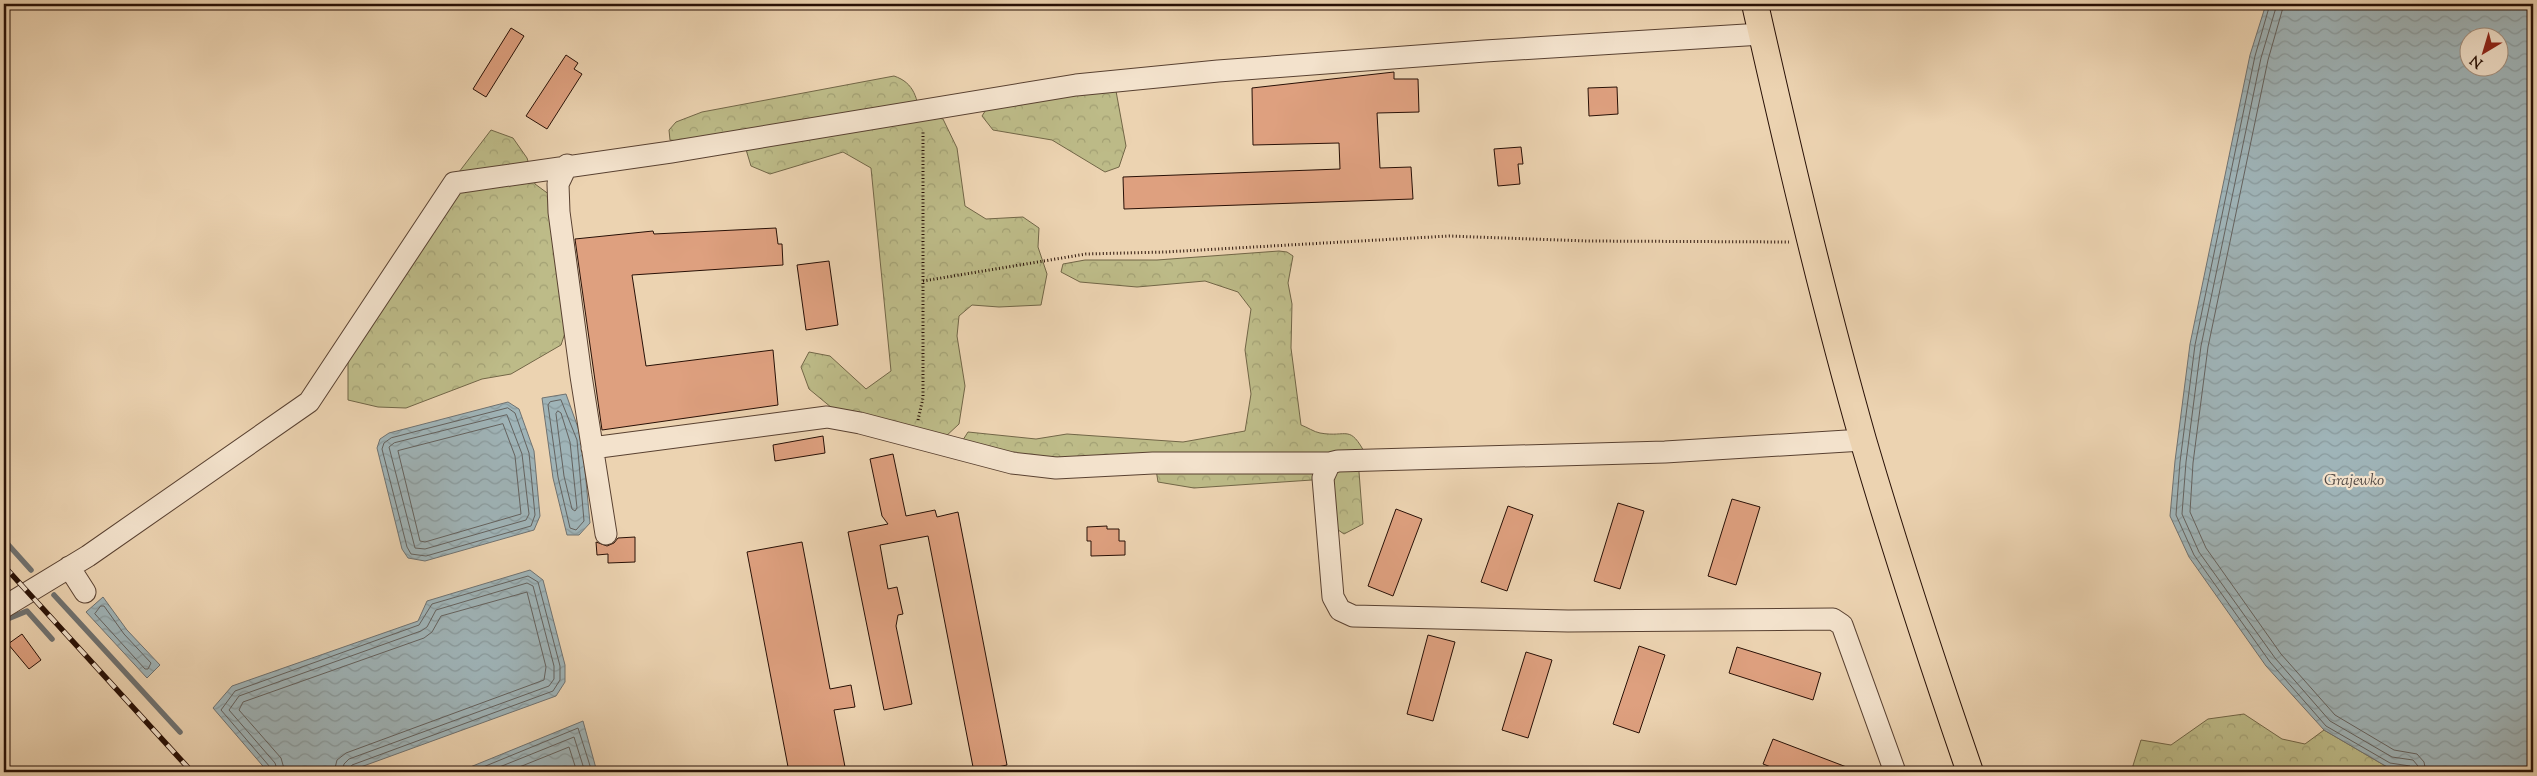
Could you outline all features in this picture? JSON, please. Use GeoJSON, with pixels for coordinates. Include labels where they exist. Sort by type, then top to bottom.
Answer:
{"type":"FeatureCollection","features":[{"type":"Feature","properties":{"kind":"main road"},"geometry":{"type":"LineString","coordinates":[[1755,4],[1812,242],[1863,440],[1919,625],[1970,772]]}},
{"type":"Feature","properties":{"kind":"street"},"geometry":{"type":"LineString","coordinates":[[4,607],[69,567],[309,402],[454,183],[567,165],[670,152],[923,109],[1076,86],[1218,70],[1485,50],[1762,34]]}},
{"type":"Feature","properties":{"kind":"street"},"geometry":{"type":"LineString","coordinates":[[567,165],[558,184],[559,212],[606,534]]}},
{"type":"Feature","properties":{"kind":"street"},"geometry":{"type":"LineString","coordinates":[[592,448],[827,417],[860,423],[1012,464],[1056,468],[1153,463],[1330,463],[1338,461],[1665,452],[1863,440]]}},
{"type":"Feature","properties":{"kind":"street"},"geometry":{"type":"LineString","coordinates":[[1330,463],[1323,478],[1333,597],[1340,610],[1353,616],[1568,621],[1833,619],[1842,625],[1895,772]]}},
{"type":"Feature","properties":{"kind":"street"},"geometry":{"type":"LineString","coordinates":[[69,567],[85,592]]}},
{"type":"Feature","properties":{"kind":"path"},"geometry":{"type":"LineString","coordinates":[[914,437],[924,398],[923,109]]}},
{"type":"Feature","properties":{"kind":"path"},"geometry":{"type":"LineString","coordinates":[[923,281],[1086,254],[1165,252],[1449,236],[1587,241],[1812,242]]}},
{"type":"Feature","properties":{"kind":"green space"},"geometry":{"type":"Polygon","coordinates":[[[894,76],[911,87],[921,119],[934,117],[943,119],[957,148],[965,206],[986,219],[1023,217],[1039,228],[1038,247],[1047,274],[1041,305],[999,307],[972,305],[959,316],[957,336],[965,386],[959,424],[944,438],[832,408],[809,389],[801,367],[809,352],[830,356],[866,389],[891,371],[871,168],[843,152],[770,174],[751,166],[740,130],[686,142],[670,140],[669,130],[676,122],[702,112],[894,76]]]}},
{"type":"Feature","properties":{"kind":"green space"},"geometry":{"type":"Polygon","coordinates":[[[1116,91],[1126,146],[1119,167],[1105,172],[1052,140],[993,130],[982,116],[989,105],[1116,91]]]}},
{"type":"Feature","properties":{"kind":"green space"},"geometry":{"type":"Polygon","coordinates":[[[491,130],[513,138],[527,158],[535,184],[550,195],[567,327],[561,345],[511,374],[482,379],[406,408],[378,407],[348,400],[348,354],[459,172],[491,130]]]}},
{"type":"Feature","properties":{"kind":"green space"},"geometry":{"type":"Polygon","coordinates":[[[1287,252],[1293,256],[1288,283],[1292,304],[1291,348],[1301,425],[1320,433],[1351,435],[1360,445],[1366,455],[1359,472],[1363,524],[1344,534],[1331,525],[1330,494],[1312,480],[1194,488],[1158,482],[1154,457],[1065,460],[1017,456],[961,443],[968,432],[1036,439],[1067,434],[1183,442],[1245,431],[1251,394],[1245,350],[1251,309],[1238,292],[1205,281],[1137,287],[1080,282],[1061,272],[1063,264],[1085,260],[1157,260],[1287,252]]]}},
{"type":"Feature","properties":{"kind":"green space"},"geometry":{"type":"Polygon","coordinates":[[[2244,714],[2282,739],[2305,744],[2324,730],[2389,768],[2435,772],[2131,772],[2141,740],[2171,745],[2208,719],[2244,714]]]}},
{"type":"Feature","properties":{"kind":"water","name":"Grajewko"},"geometry":{"type":"Polygon","coordinates":[[[2266,4],[2533,4],[2533,772],[2435,772],[2389,768],[2324,730],[2266,666],[2189,557],[2170,516],[2190,344],[2250,55],[2266,4]]]}},
{"type":"Feature","properties":{"kind":"water"},"geometry":{"type":"Polygon","coordinates":[[[566,394],[582,439],[590,523],[579,535],[567,535],[553,478],[542,398],[566,394]]]}},
{"type":"Feature","properties":{"kind":"water"},"geometry":{"type":"Polygon","coordinates":[[[508,402],[519,409],[534,451],[540,516],[534,530],[425,561],[408,558],[402,549],[377,448],[380,439],[389,433],[508,402]]]}},
{"type":"Feature","properties":{"kind":"water"},"geometry":{"type":"Polygon","coordinates":[[[530,570],[543,580],[565,665],[565,682],[556,696],[347,772],[268,772],[213,708],[232,686],[418,621],[427,601],[530,570]]]}},
{"type":"Feature","properties":{"kind":"water"},"geometry":{"type":"Polygon","coordinates":[[[103,597],[127,630],[160,665],[147,678],[86,612],[103,597]]]}},
{"type":"Feature","properties":{"kind":"water"},"geometry":{"type":"Polygon","coordinates":[[[583,721],[597,772],[458,772],[583,721]]]}},
{"type":"Feature","properties":{"kind":"building"},"geometry":{"type":"Polygon","coordinates":[[[511,28],[524,36],[486,97],[473,89],[511,28]]]}},
{"type":"Feature","properties":{"kind":"building"},"geometry":{"type":"Polygon","coordinates":[[[566,55],[578,63],[574,69],[582,74],[547,129],[526,116],[566,55]]]}},
{"type":"Feature","properties":{"kind":"building"},"geometry":{"type":"Polygon","coordinates":[[[1394,72],[1394,79],[1418,79],[1419,112],[1377,113],[1380,168],[1411,167],[1413,199],[1124,209],[1123,177],[1340,169],[1339,143],[1253,145],[1252,88],[1394,72]]]}},
{"type":"Feature","properties":{"kind":"building"},"geometry":{"type":"Polygon","coordinates":[[[1617,87],[1618,114],[1589,116],[1588,88],[1617,87]]]}},
{"type":"Feature","properties":{"kind":"building"},"geometry":{"type":"Polygon","coordinates":[[[1521,147],[1523,164],[1518,164],[1520,184],[1498,186],[1494,149],[1521,147]]]}},
{"type":"Feature","properties":{"kind":"building"},"geometry":{"type":"Polygon","coordinates":[[[776,228],[778,244],[782,244],[783,265],[632,275],[646,366],[773,350],[778,405],[602,430],[575,239],[653,231],[654,234],[776,228]]]}},
{"type":"Feature","properties":{"kind":"building"},"geometry":{"type":"Polygon","coordinates":[[[829,261],[838,325],[806,330],[797,265],[829,261]]]}},
{"type":"Feature","properties":{"kind":"building"},"geometry":{"type":"Polygon","coordinates":[[[823,436],[825,453],[775,461],[773,445],[823,436]]]}},
{"type":"Feature","properties":{"kind":"building"},"geometry":{"type":"Polygon","coordinates":[[[893,454],[906,516],[935,510],[937,517],[958,512],[1007,765],[974,772],[928,536],[880,545],[888,589],[897,587],[903,614],[898,615],[896,626],[912,704],[884,710],[848,532],[888,524],[882,516],[870,459],[893,454]]]}},
{"type":"Feature","properties":{"kind":"building"},"geometry":{"type":"Polygon","coordinates":[[[1732,499],[1760,507],[1736,585],[1708,576],[1732,499]]]}},
{"type":"Feature","properties":{"kind":"building"},"geometry":{"type":"Polygon","coordinates":[[[1618,503],[1644,511],[1620,589],[1594,581],[1618,503]]]}},
{"type":"Feature","properties":{"kind":"building"},"geometry":{"type":"Polygon","coordinates":[[[1508,506],[1533,515],[1507,591],[1481,582],[1508,506]]]}},
{"type":"Feature","properties":{"kind":"building"},"geometry":{"type":"Polygon","coordinates":[[[1396,509],[1422,519],[1393,596],[1368,586],[1396,509]]]}},
{"type":"Feature","properties":{"kind":"building"},"geometry":{"type":"Polygon","coordinates":[[[1107,526],[1107,529],[1119,529],[1119,541],[1125,541],[1125,555],[1091,556],[1091,541],[1087,541],[1087,527],[1107,526]]]}},
{"type":"Feature","properties":{"kind":"building"},"geometry":{"type":"Polygon","coordinates":[[[635,537],[635,562],[608,563],[608,554],[597,555],[596,542],[607,546],[614,543],[618,538],[635,537]]]}},
{"type":"Feature","properties":{"kind":"building"},"geometry":{"type":"Polygon","coordinates":[[[802,542],[830,689],[851,685],[855,707],[834,710],[846,772],[789,772],[747,552],[802,542]]]}},
{"type":"Feature","properties":{"kind":"building"},"geometry":{"type":"Polygon","coordinates":[[[22,634],[41,660],[29,669],[8,644],[22,634]]]}},
{"type":"Feature","properties":{"kind":"building"},"geometry":{"type":"Polygon","coordinates":[[[1428,635],[1455,642],[1433,721],[1407,714],[1428,635]]]}},
{"type":"Feature","properties":{"kind":"building"},"geometry":{"type":"Polygon","coordinates":[[[1639,646],[1665,655],[1639,733],[1613,724],[1639,646]]]}},
{"type":"Feature","properties":{"kind":"building"},"geometry":{"type":"Polygon","coordinates":[[[1737,647],[1821,673],[1813,700],[1729,673],[1737,647]]]}},
{"type":"Feature","properties":{"kind":"building"},"geometry":{"type":"Polygon","coordinates":[[[1526,652],[1552,660],[1528,738],[1502,730],[1526,652]]]}},
{"type":"Feature","properties":{"kind":"building"},"geometry":{"type":"Polygon","coordinates":[[[1773,739],[1857,772],[1784,772],[1763,764],[1773,739]]]}},
{"type":"Feature","properties":{"kind":"waterway"},"geometry":{"type":"LineString","coordinates":[[4,540],[31,570]]}},
{"type":"Feature","properties":{"kind":"waterway"},"geometry":{"type":"LineString","coordinates":[[54,595],[180,732]]}},
{"type":"Feature","properties":{"kind":"waterway"},"geometry":{"type":"LineString","coordinates":[[5,620],[27,611],[52,639]]}},
{"type":"Feature","properties":{"kind":"railway"},"geometry":{"type":"LineString","coordinates":[[4,566],[192,772]]}}]}
